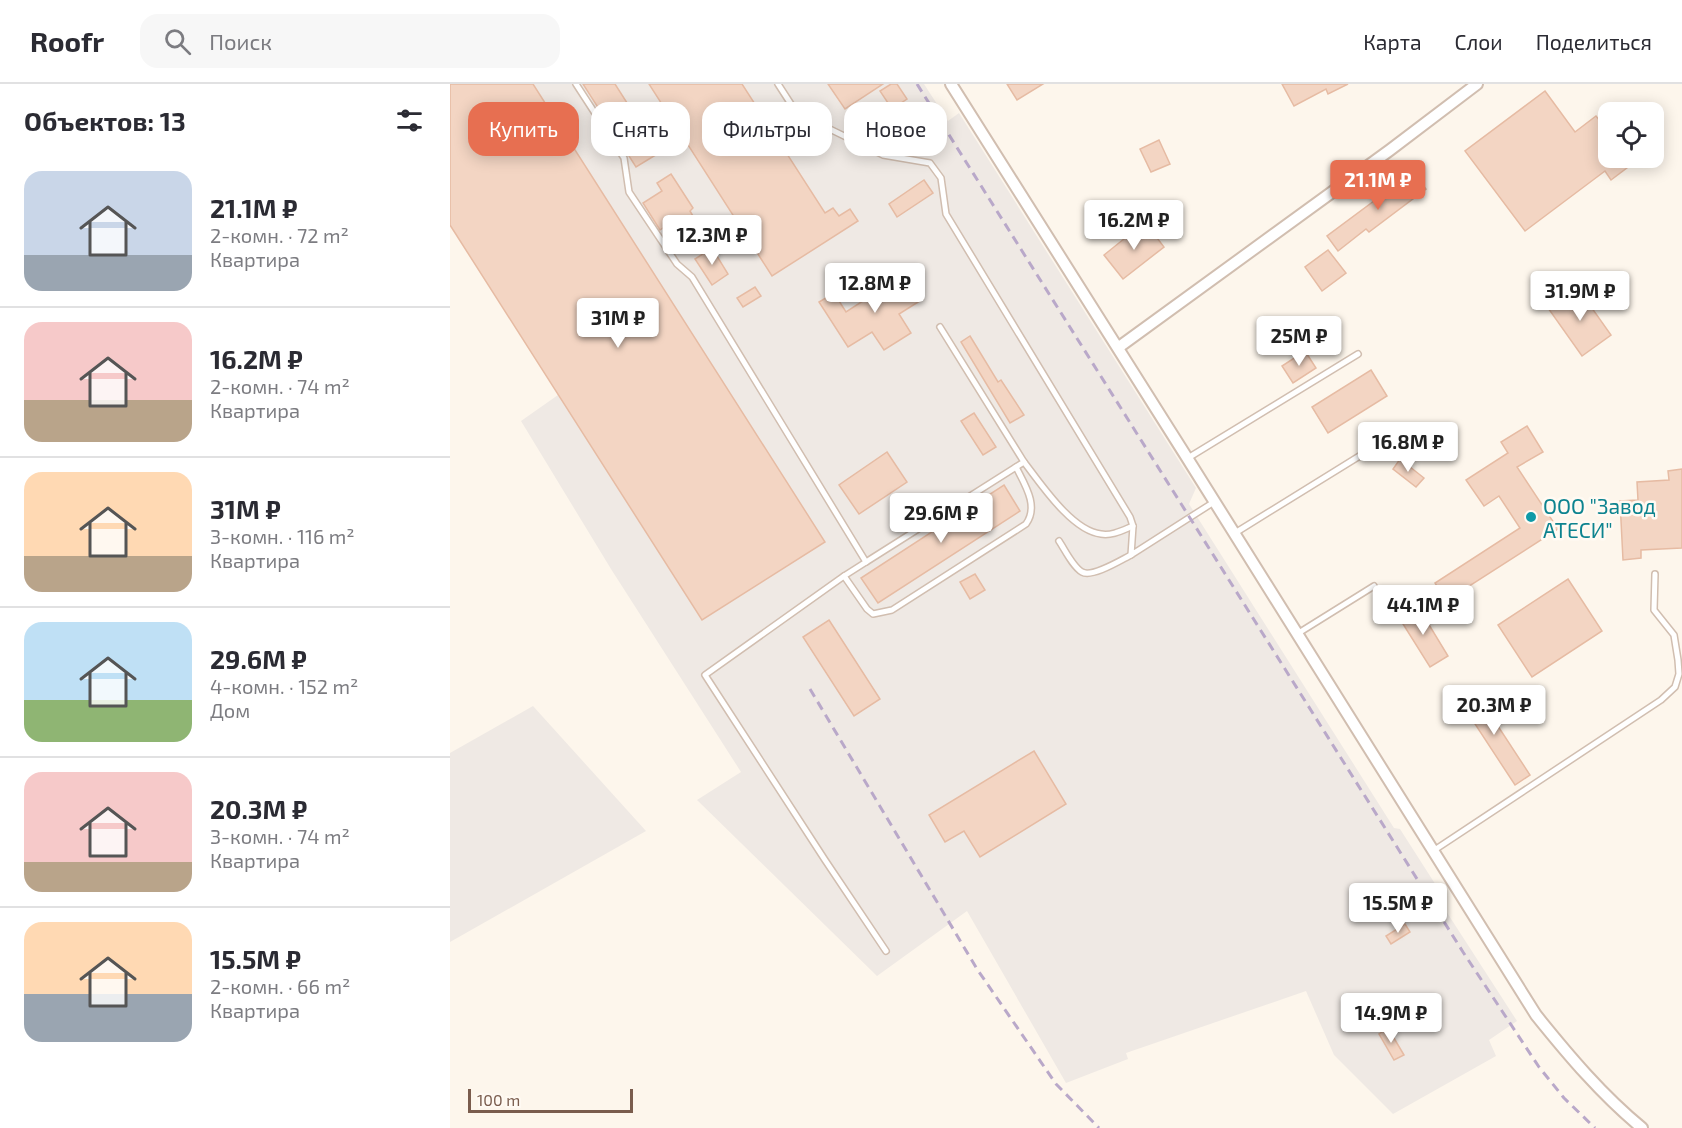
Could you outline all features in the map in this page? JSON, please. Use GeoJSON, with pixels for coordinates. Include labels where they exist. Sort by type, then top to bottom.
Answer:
{"type":"FeatureCollection","features":[{"type":"Feature","properties":{"kind":"street"},"geometry":{"type":"LineString","coordinates":[[951,84],[1119,347],[1536,1015],[1603,1093],[1642,1128]]}},
{"type":"Feature","properties":{"kind":"street"},"geometry":{"type":"LineString","coordinates":[[1119,347],[1477,84]]}},
{"type":"Feature","properties":{"kind":"lane"},"geometry":{"type":"LineString","coordinates":[[576,84],[624,158],[629,192],[677,264],[692,277],[866,562]]}},
{"type":"Feature","properties":{"kind":"lane"},"geometry":{"type":"LineString","coordinates":[[778,84],[790,102]]}},
{"type":"Feature","properties":{"kind":"lane"},"geometry":{"type":"LineString","coordinates":[[832,130],[883,155],[930,163],[937,170],[941,178],[946,214],[1130,517],[1133,526],[1131,555]]}},
{"type":"Feature","properties":{"kind":"lane"},"geometry":{"type":"LineString","coordinates":[[940,327],[1024,462],[1065,512],[1084,528],[1101,535],[1116,533],[1133,526]]}},
{"type":"Feature","properties":{"kind":"lane"},"geometry":{"type":"LineString","coordinates":[[1188,458],[1358,354]]}},
{"type":"Feature","properties":{"kind":"lane"},"geometry":{"type":"LineString","coordinates":[[1235,533],[1366,452],[1390,434]]}},
{"type":"Feature","properties":{"kind":"lane"},"geometry":{"type":"LineString","coordinates":[[886,951],[705,675],[844,576],[1024,462]]}},
{"type":"Feature","properties":{"kind":"lane"},"geometry":{"type":"LineString","coordinates":[[844,576],[873,614],[892,610],[1021,528],[1031,517],[1031,498],[1016,467]]}},
{"type":"Feature","properties":{"kind":"lane"},"geometry":{"type":"LineString","coordinates":[[1059,541],[1079,571],[1085,574],[1101,570],[1131,555],[1215,501]]}},
{"type":"Feature","properties":{"kind":"lane"},"geometry":{"type":"LineString","coordinates":[[1433,851],[1661,700],[1675,687],[1678,674],[1674,635],[1654,610],[1655,574]]}},
{"type":"Feature","properties":{"kind":"lane"},"geometry":{"type":"LineString","coordinates":[[1297,634],[1374,586]]}},
{"type":"Feature","properties":{"kind":"shaded area"},"geometry":{"type":"Polygon","coordinates":[[[450,84],[924,84],[936,102],[844,102],[844,156],[947,156],[947,119],[948,121],[959,113],[1196,488],[1189,504],[1394,828],[1400,829],[1439,890],[1435,894],[1517,1021],[1489,1040],[1496,1056],[1393,1114],[1334,1055],[1306,991],[1126,1053],[1128,1059],[1066,1083],[967,911],[877,976],[697,800],[741,772],[611,569],[521,421],[558,395],[475,156],[579,156],[579,102],[468,102],[468,136],[450,84]]]}},
{"type":"Feature","properties":{"kind":"shaded area"},"geometry":{"type":"Polygon","coordinates":[[[533,706],[646,831],[450,942],[450,753],[533,706]]]}},
{"type":"Feature","properties":{"kind":"building"},"geometry":{"type":"Polygon","coordinates":[[[450,84],[533,84],[544,102],[468,102],[468,156],[579,156],[825,542],[702,620],[450,225],[450,84]]]}},
{"type":"Feature","properties":{"kind":"building"},"geometry":{"type":"Polygon","coordinates":[[[583,84],[615,84],[626,102],[594,102],[583,84]]]}},
{"type":"Feature","properties":{"kind":"building"},"geometry":{"type":"Polygon","coordinates":[[[649,84],[742,84],[754,102],[702,102],[702,156],[788,156],[825,213],[833,208],[839,216],[850,209],[858,221],[772,276],[690,148],[690,102],[661,102],[649,84]]]}},
{"type":"Feature","properties":{"kind":"building"},"geometry":{"type":"Polygon","coordinates":[[[828,84],[883,84],[856,102],[844,102],[844,108],[828,84]]]}},
{"type":"Feature","properties":{"kind":"building"},"geometry":{"type":"Polygon","coordinates":[[[891,84],[897,84],[907,99],[902,102],[887,102],[880,91],[891,84]]]}},
{"type":"Feature","properties":{"kind":"building"},"geometry":{"type":"Polygon","coordinates":[[[1007,84],[1043,84],[1017,100],[1007,84]]]}},
{"type":"Feature","properties":{"kind":"building"},"geometry":{"type":"Polygon","coordinates":[[[1282,84],[1348,84],[1328,94],[1326,89],[1294,106],[1282,84]]]}},
{"type":"Feature","properties":{"kind":"building"},"geometry":{"type":"Polygon","coordinates":[[[1545,91],[1575,132],[1596,116],[1598,118],[1598,168],[1627,168],[1611,180],[1605,171],[1525,231],[1465,151],[1545,91]]]}},
{"type":"Feature","properties":{"kind":"building"},"geometry":{"type":"Polygon","coordinates":[[[1159,140],[1170,164],[1151,172],[1140,149],[1159,140]]]}},
{"type":"Feature","properties":{"kind":"building"},"geometry":{"type":"Polygon","coordinates":[[[629,156],[654,156],[636,167],[629,156]]]}},
{"type":"Feature","properties":{"kind":"building"},"geometry":{"type":"Polygon","coordinates":[[[1413,172],[1426,189],[1369,232],[1366,229],[1338,251],[1327,236],[1413,172]]]}},
{"type":"Feature","properties":{"kind":"building"},"geometry":{"type":"Polygon","coordinates":[[[671,174],[693,208],[690,211],[697,223],[681,233],[673,221],[660,230],[643,203],[662,191],[657,183],[671,174]]]}},
{"type":"Feature","properties":{"kind":"building"},"geometry":{"type":"Polygon","coordinates":[[[924,180],[933,193],[897,217],[889,204],[924,180]]]}},
{"type":"Feature","properties":{"kind":"building"},"geometry":{"type":"Polygon","coordinates":[[[1145,222],[1164,247],[1123,279],[1104,255],[1145,222]]]}},
{"type":"Feature","properties":{"kind":"building"},"geometry":{"type":"Polygon","coordinates":[[[712,248],[728,274],[712,285],[695,259],[712,248]]]}},
{"type":"Feature","properties":{"kind":"building"},"geometry":{"type":"Polygon","coordinates":[[[1328,250],[1346,273],[1322,291],[1305,267],[1328,250]]]}},
{"type":"Feature","properties":{"kind":"building"},"geometry":{"type":"Polygon","coordinates":[[[906,273],[923,299],[899,314],[911,333],[884,350],[872,332],[848,347],[819,302],[834,293],[846,312],[906,273]]]}},
{"type":"Feature","properties":{"kind":"building"},"geometry":{"type":"Polygon","coordinates":[[[755,287],[761,296],[743,307],[737,298],[755,287]]]}},
{"type":"Feature","properties":{"kind":"building"},"geometry":{"type":"Polygon","coordinates":[[[1577,287],[1611,335],[1582,356],[1548,308],[1577,287]]]}},
{"type":"Feature","properties":{"kind":"building"},"geometry":{"type":"Polygon","coordinates":[[[970,336],[998,382],[1001,380],[1024,415],[1010,423],[961,342],[970,336]]]}},
{"type":"Feature","properties":{"kind":"building"},"geometry":{"type":"Polygon","coordinates":[[[1305,351],[1316,368],[1293,383],[1282,366],[1305,351]]]}},
{"type":"Feature","properties":{"kind":"building"},"geometry":{"type":"Polygon","coordinates":[[[1371,370],[1387,396],[1328,433],[1312,407],[1371,370]]]}},
{"type":"Feature","properties":{"kind":"building"},"geometry":{"type":"Polygon","coordinates":[[[974,413],[996,447],[983,455],[961,421],[974,413]]]}},
{"type":"Feature","properties":{"kind":"building","name":"ООО \"Завод АТЕСИ\""},"geometry":{"type":"Polygon","coordinates":[[[1527,426],[1543,452],[1517,467],[1558,529],[1446,601],[1435,583],[1520,528],[1499,496],[1484,506],[1466,480],[1508,453],[1501,442],[1527,426]]]}},
{"type":"Feature","properties":{"kind":"building"},"geometry":{"type":"Polygon","coordinates":[[[887,452],[907,482],[859,514],[839,485],[887,452]]]}},
{"type":"Feature","properties":{"kind":"building"},"geometry":{"type":"Polygon","coordinates":[[[1400,459],[1424,478],[1416,487],[1393,469],[1400,459]]]}},
{"type":"Feature","properties":{"kind":"building"},"geometry":{"type":"Polygon","coordinates":[[[1682,469],[1682,548],[1641,550],[1641,558],[1623,560],[1620,501],[1638,500],[1637,482],[1669,480],[1668,471],[1682,469]]]}},
{"type":"Feature","properties":{"kind":"building"},"geometry":{"type":"Polygon","coordinates":[[[1004,485],[1020,511],[878,603],[861,578],[1004,485]]]}},
{"type":"Feature","properties":{"kind":"building"},"geometry":{"type":"Polygon","coordinates":[[[975,574],[985,590],[970,599],[960,582],[975,574]]]}},
{"type":"Feature","properties":{"kind":"building"},"geometry":{"type":"Polygon","coordinates":[[[1568,579],[1602,631],[1532,677],[1498,625],[1568,579]]]}},
{"type":"Feature","properties":{"kind":"building"},"geometry":{"type":"Polygon","coordinates":[[[1417,605],[1448,656],[1430,667],[1398,616],[1417,605]]]}},
{"type":"Feature","properties":{"kind":"building"},"geometry":{"type":"Polygon","coordinates":[[[829,620],[880,699],[854,716],[803,637],[829,620]]]}},
{"type":"Feature","properties":{"kind":"building"},"geometry":{"type":"Polygon","coordinates":[[[1473,688],[1530,775],[1515,785],[1458,698],[1473,688]]]}},
{"type":"Feature","properties":{"kind":"building"},"geometry":{"type":"Polygon","coordinates":[[[1034,751],[1066,804],[980,857],[964,831],[945,842],[929,815],[1034,751]]]}},
{"type":"Feature","properties":{"kind":"building"},"geometry":{"type":"Polygon","coordinates":[[[1405,924],[1410,932],[1391,944],[1386,936],[1405,924]]]}},
{"type":"Feature","properties":{"kind":"building"},"geometry":{"type":"Polygon","coordinates":[[[1388,1028],[1404,1055],[1394,1060],[1379,1034],[1388,1028]]]}},
{"type":"Feature","properties":{"kind":"railway"},"geometry":{"type":"LineString","coordinates":[[917,84],[1463,952],[1539,1067],[1564,1098],[1595,1128]]}},
{"type":"Feature","properties":{"kind":"railway"},"geometry":{"type":"LineString","coordinates":[[810,689],[977,969],[1056,1084],[1099,1128]]}},
{"type":"Feature","properties":{"kind":"place","name":"ООО \"Завод АТЕСИ\""},"geometry":{"type":"Point","coordinates":[1531,517]}}]}
